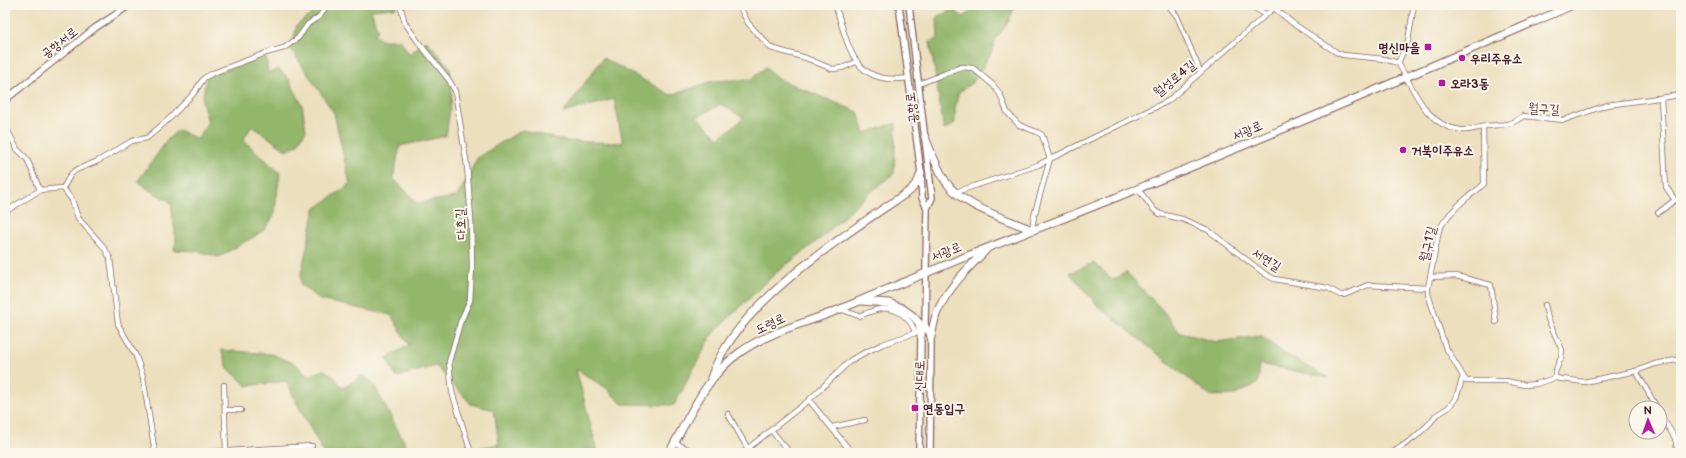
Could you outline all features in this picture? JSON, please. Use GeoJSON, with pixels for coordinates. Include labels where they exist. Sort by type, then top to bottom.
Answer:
{"type":"FeatureCollection","features":[{"type":"Feature","properties":{"kind":"main road","name":"서광로"},"geometry":{"type":"LineString","coordinates":[[927,272],[1138,189],[1407,77],[1573,5]]}},
{"type":"Feature","properties":{"kind":"main road"},"geometry":{"type":"LineString","coordinates":[[925,137],[936,164],[947,183],[956,192],[974,206],[1032,230]]}},
{"type":"Feature","properties":{"kind":"main road"},"geometry":{"type":"LineString","coordinates":[[710,380],[721,354],[737,331],[782,283],[839,239],[911,190],[918,181],[920,172]]}},
{"type":"Feature","properties":{"kind":"main road"},"geometry":{"type":"LineString","coordinates":[[931,337],[937,311],[949,292],[988,247]]}},
{"type":"Feature","properties":{"kind":"main road","name":"도령로"},"geometry":{"type":"LineString","coordinates":[[669,453],[710,380],[728,361],[753,344],[791,326],[840,309],[927,272]]}},
{"type":"Feature","properties":{"kind":"main road"},"geometry":{"type":"LineString","coordinates":[[858,301],[889,303],[902,308],[913,316],[919,323],[921,336]]}},
{"type":"Feature","properties":{"kind":"street","name":"공항서로"},"geometry":{"type":"LineString","coordinates":[[5,100],[95,28],[130,5]]}},
{"type":"Feature","properties":{"kind":"street"},"geometry":{"type":"LineString","coordinates":[[64,188],[71,174],[76,170],[98,161],[132,141],[146,138],[189,98],[204,78],[266,52],[284,48],[298,38],[308,24],[320,16],[327,5]]}},
{"type":"Feature","properties":{"kind":"street","name":"다호길"},"geometry":{"type":"LineString","coordinates":[[400,5],[405,23],[449,80],[455,91],[467,166],[471,219],[472,267],[470,300],[460,323],[450,362],[452,392],[471,453]]}},
{"type":"Feature","properties":{"kind":"street"},"geometry":{"type":"LineString","coordinates":[[739,5],[748,24],[771,48],[806,58],[832,69],[842,68],[856,62]]}},
{"type":"Feature","properties":{"kind":"street"},"geometry":{"type":"LineString","coordinates":[[834,5],[856,62],[863,70],[877,77],[892,80],[909,78]]}},
{"type":"Feature","properties":{"kind":"street","name":"공항로"},"geometry":{"type":"LineString","coordinates":[[899,5],[909,78],[922,198],[927,208],[927,272]]}},
{"type":"Feature","properties":{"kind":"street","name":"공항로"},"geometry":{"type":"LineString","coordinates":[[909,5],[932,198],[927,208]]}},
{"type":"Feature","properties":{"kind":"street"},"geometry":{"type":"LineString","coordinates":[[1168,5],[1177,16],[1200,71]]}},
{"type":"Feature","properties":{"kind":"street"},"geometry":{"type":"LineString","coordinates":[[1249,5],[1265,14]]}},
{"type":"Feature","properties":{"kind":"street"},"geometry":{"type":"LineString","coordinates":[[1275,6],[1306,33],[1336,52],[1384,59],[1398,63],[1408,40],[1414,5]]}},
{"type":"Feature","properties":{"kind":"street","name":"월성로4길"},"geometry":{"type":"LineString","coordinates":[[956,192],[1038,165],[1168,101],[1275,6]]}},
{"type":"Feature","properties":{"kind":"street","name":"월구길"},"geometry":{"type":"LineString","coordinates":[[1398,63],[1425,110],[1435,120],[1444,126],[1461,130],[1515,122],[1523,116],[1564,120],[1607,105],[1681,95]]}},
{"type":"Feature","properties":{"kind":"street"},"geometry":{"type":"LineString","coordinates":[[919,84],[961,68],[973,68],[993,84],[1000,94],[1007,112],[1019,125],[1042,135],[1050,159],[1032,230]]}},
{"type":"Feature","properties":{"kind":"street"},"geometry":{"type":"LineString","coordinates":[[1658,213],[1675,200],[1666,187],[1662,98]]}},
{"type":"Feature","properties":{"kind":"street"},"geometry":{"type":"LineString","coordinates":[[5,125],[16,149],[27,159],[40,190]]}},
{"type":"Feature","properties":{"kind":"street","name":"월구1길"},"geometry":{"type":"LineString","coordinates":[[1463,377],[1445,346],[1431,305],[1428,288],[1439,230],[1443,223],[1484,184],[1483,127]]}},
{"type":"Feature","properties":{"kind":"street"},"geometry":{"type":"LineString","coordinates":[[5,212],[40,190],[64,188]]}},
{"type":"Feature","properties":{"kind":"street"},"geometry":{"type":"LineString","coordinates":[[64,188],[72,200],[78,218],[103,246],[110,258],[118,324],[136,356],[143,377],[155,453]]}},
{"type":"Feature","properties":{"kind":"street","name":"서연길"},"geometry":{"type":"LineString","coordinates":[[1138,189],[1154,210],[1160,214],[1182,219],[1208,230],[1265,274],[1274,279],[1328,288],[1340,295],[1344,295],[1368,285],[1428,288]]}},
{"type":"Feature","properties":{"kind":"street","name":"신대로"},"geometry":{"type":"LineString","coordinates":[[919,453],[921,336],[925,325],[927,272]]}},
{"type":"Feature","properties":{"kind":"street"},"geometry":{"type":"LineString","coordinates":[[1431,277],[1456,276],[1491,285],[1496,322]]}},
{"type":"Feature","properties":{"kind":"street"},"geometry":{"type":"LineString","coordinates":[[1545,305],[1548,319],[1562,350],[1561,358],[1555,372],[1555,378]]}},
{"type":"Feature","properties":{"kind":"street"},"geometry":{"type":"LineString","coordinates":[[742,453],[809,400],[851,360],[877,347],[915,333],[909,321],[901,314],[892,310],[881,308],[859,316],[840,309]]}},
{"type":"Feature","properties":{"kind":"street","name":"신대로"},"geometry":{"type":"LineString","coordinates":[[925,325],[931,337],[930,453]]}},
{"type":"Feature","properties":{"kind":"street"},"geometry":{"type":"LineString","coordinates":[[1392,453],[1414,438],[1431,422],[1435,416],[1448,408],[1456,398],[1463,377],[1466,381],[1506,381],[1525,385],[1536,384],[1555,378],[1584,382],[1636,371],[1655,364],[1681,359]]}},
{"type":"Feature","properties":{"kind":"street"},"geometry":{"type":"LineString","coordinates":[[1636,371],[1652,400]]}},
{"type":"Feature","properties":{"kind":"street"},"geometry":{"type":"LineString","coordinates":[[224,384],[226,452]]}},
{"type":"Feature","properties":{"kind":"street"},"geometry":{"type":"LineString","coordinates":[[809,400],[852,453]]}},
{"type":"Feature","properties":{"kind":"street"},"geometry":{"type":"LineString","coordinates":[[225,410],[241,410]]}},
{"type":"Feature","properties":{"kind":"street"},"geometry":{"type":"LineString","coordinates":[[728,414],[748,449]]}},
{"type":"Feature","properties":{"kind":"street"},"geometry":{"type":"LineString","coordinates":[[832,427],[865,420]]}},
{"type":"Feature","properties":{"kind":"street"},"geometry":{"type":"LineString","coordinates":[[1668,427],[1675,438],[1678,453]]}},
{"type":"Feature","properties":{"kind":"street"},"geometry":{"type":"LineString","coordinates":[[771,430],[790,453]]}},
{"type":"Feature","properties":{"kind":"street"},"geometry":{"type":"LineString","coordinates":[[675,443],[694,453]]}},
{"type":"Feature","properties":{"kind":"street"},"geometry":{"type":"LineString","coordinates":[[197,453],[312,446]]}},
{"type":"Feature","properties":{"kind":"green space"},"geometry":{"type":"Polygon","coordinates":[[[324,5],[397,5],[396,8],[371,10],[378,31],[374,34],[383,40],[400,40],[409,54],[427,41],[450,67],[452,97],[446,136],[400,146],[393,178],[417,203],[457,197],[478,157],[522,130],[567,141],[623,143],[614,99],[563,113],[603,58],[671,95],[713,81],[751,79],[766,67],[776,78],[858,112],[865,133],[896,123],[894,173],[858,203],[826,234],[776,273],[713,333],[674,405],[622,404],[606,388],[576,369],[597,450],[583,453],[500,453],[499,445],[493,453],[453,453],[499,444],[494,410],[471,404],[436,366],[396,377],[387,358],[409,345],[391,315],[320,300],[301,285],[301,274],[315,209],[350,184],[334,113],[291,49],[297,25],[324,5]],[[721,104],[697,117],[719,138],[744,118],[721,104]]]}},
{"type":"Feature","properties":{"kind":"green space"},"geometry":{"type":"Polygon","coordinates":[[[978,5],[984,5],[991,11],[997,10],[998,5],[1016,5],[1007,24],[995,39],[992,51],[973,82],[959,92],[955,108],[955,123],[944,130],[930,42],[938,39],[937,17],[951,10],[964,17],[978,5]]]}},
{"type":"Feature","properties":{"kind":"green space"},"geometry":{"type":"Polygon","coordinates":[[[266,57],[268,73],[278,69],[288,78],[302,104],[306,130],[297,145],[286,150],[252,126],[243,140],[280,173],[274,216],[263,231],[219,257],[198,251],[174,250],[176,241],[171,202],[149,190],[138,181],[168,139],[178,130],[198,139],[208,122],[202,100],[207,76],[266,57]]]}},
{"type":"Feature","properties":{"kind":"green space"},"geometry":{"type":"Polygon","coordinates":[[[1094,263],[1113,280],[1126,272],[1164,312],[1180,333],[1217,342],[1261,336],[1285,354],[1329,378],[1260,364],[1258,383],[1235,395],[1210,396],[1097,305],[1070,273],[1094,263]]]}},
{"type":"Feature","properties":{"kind":"green space"},"geometry":{"type":"Polygon","coordinates":[[[221,350],[271,354],[295,364],[308,376],[324,370],[334,377],[343,388],[364,375],[374,385],[410,453],[324,453],[295,400],[287,381],[247,386],[228,368],[221,350]]]}},
{"type":"Feature","properties":{"kind":"place","name":"명신마을"},"geometry":{"type":"Point","coordinates":[1428,47]}},
{"type":"Feature","properties":{"kind":"place","name":"우리주유소"},"geometry":{"type":"Point","coordinates":[1462,58]}},
{"type":"Feature","properties":{"kind":"place","name":"오라3동"},"geometry":{"type":"Point","coordinates":[1442,83]}},
{"type":"Feature","properties":{"kind":"place","name":"거북이주유소"},"geometry":{"type":"Point","coordinates":[1403,150]}},
{"type":"Feature","properties":{"kind":"place","name":"연동입구"},"geometry":{"type":"Point","coordinates":[915,408]}}]}
